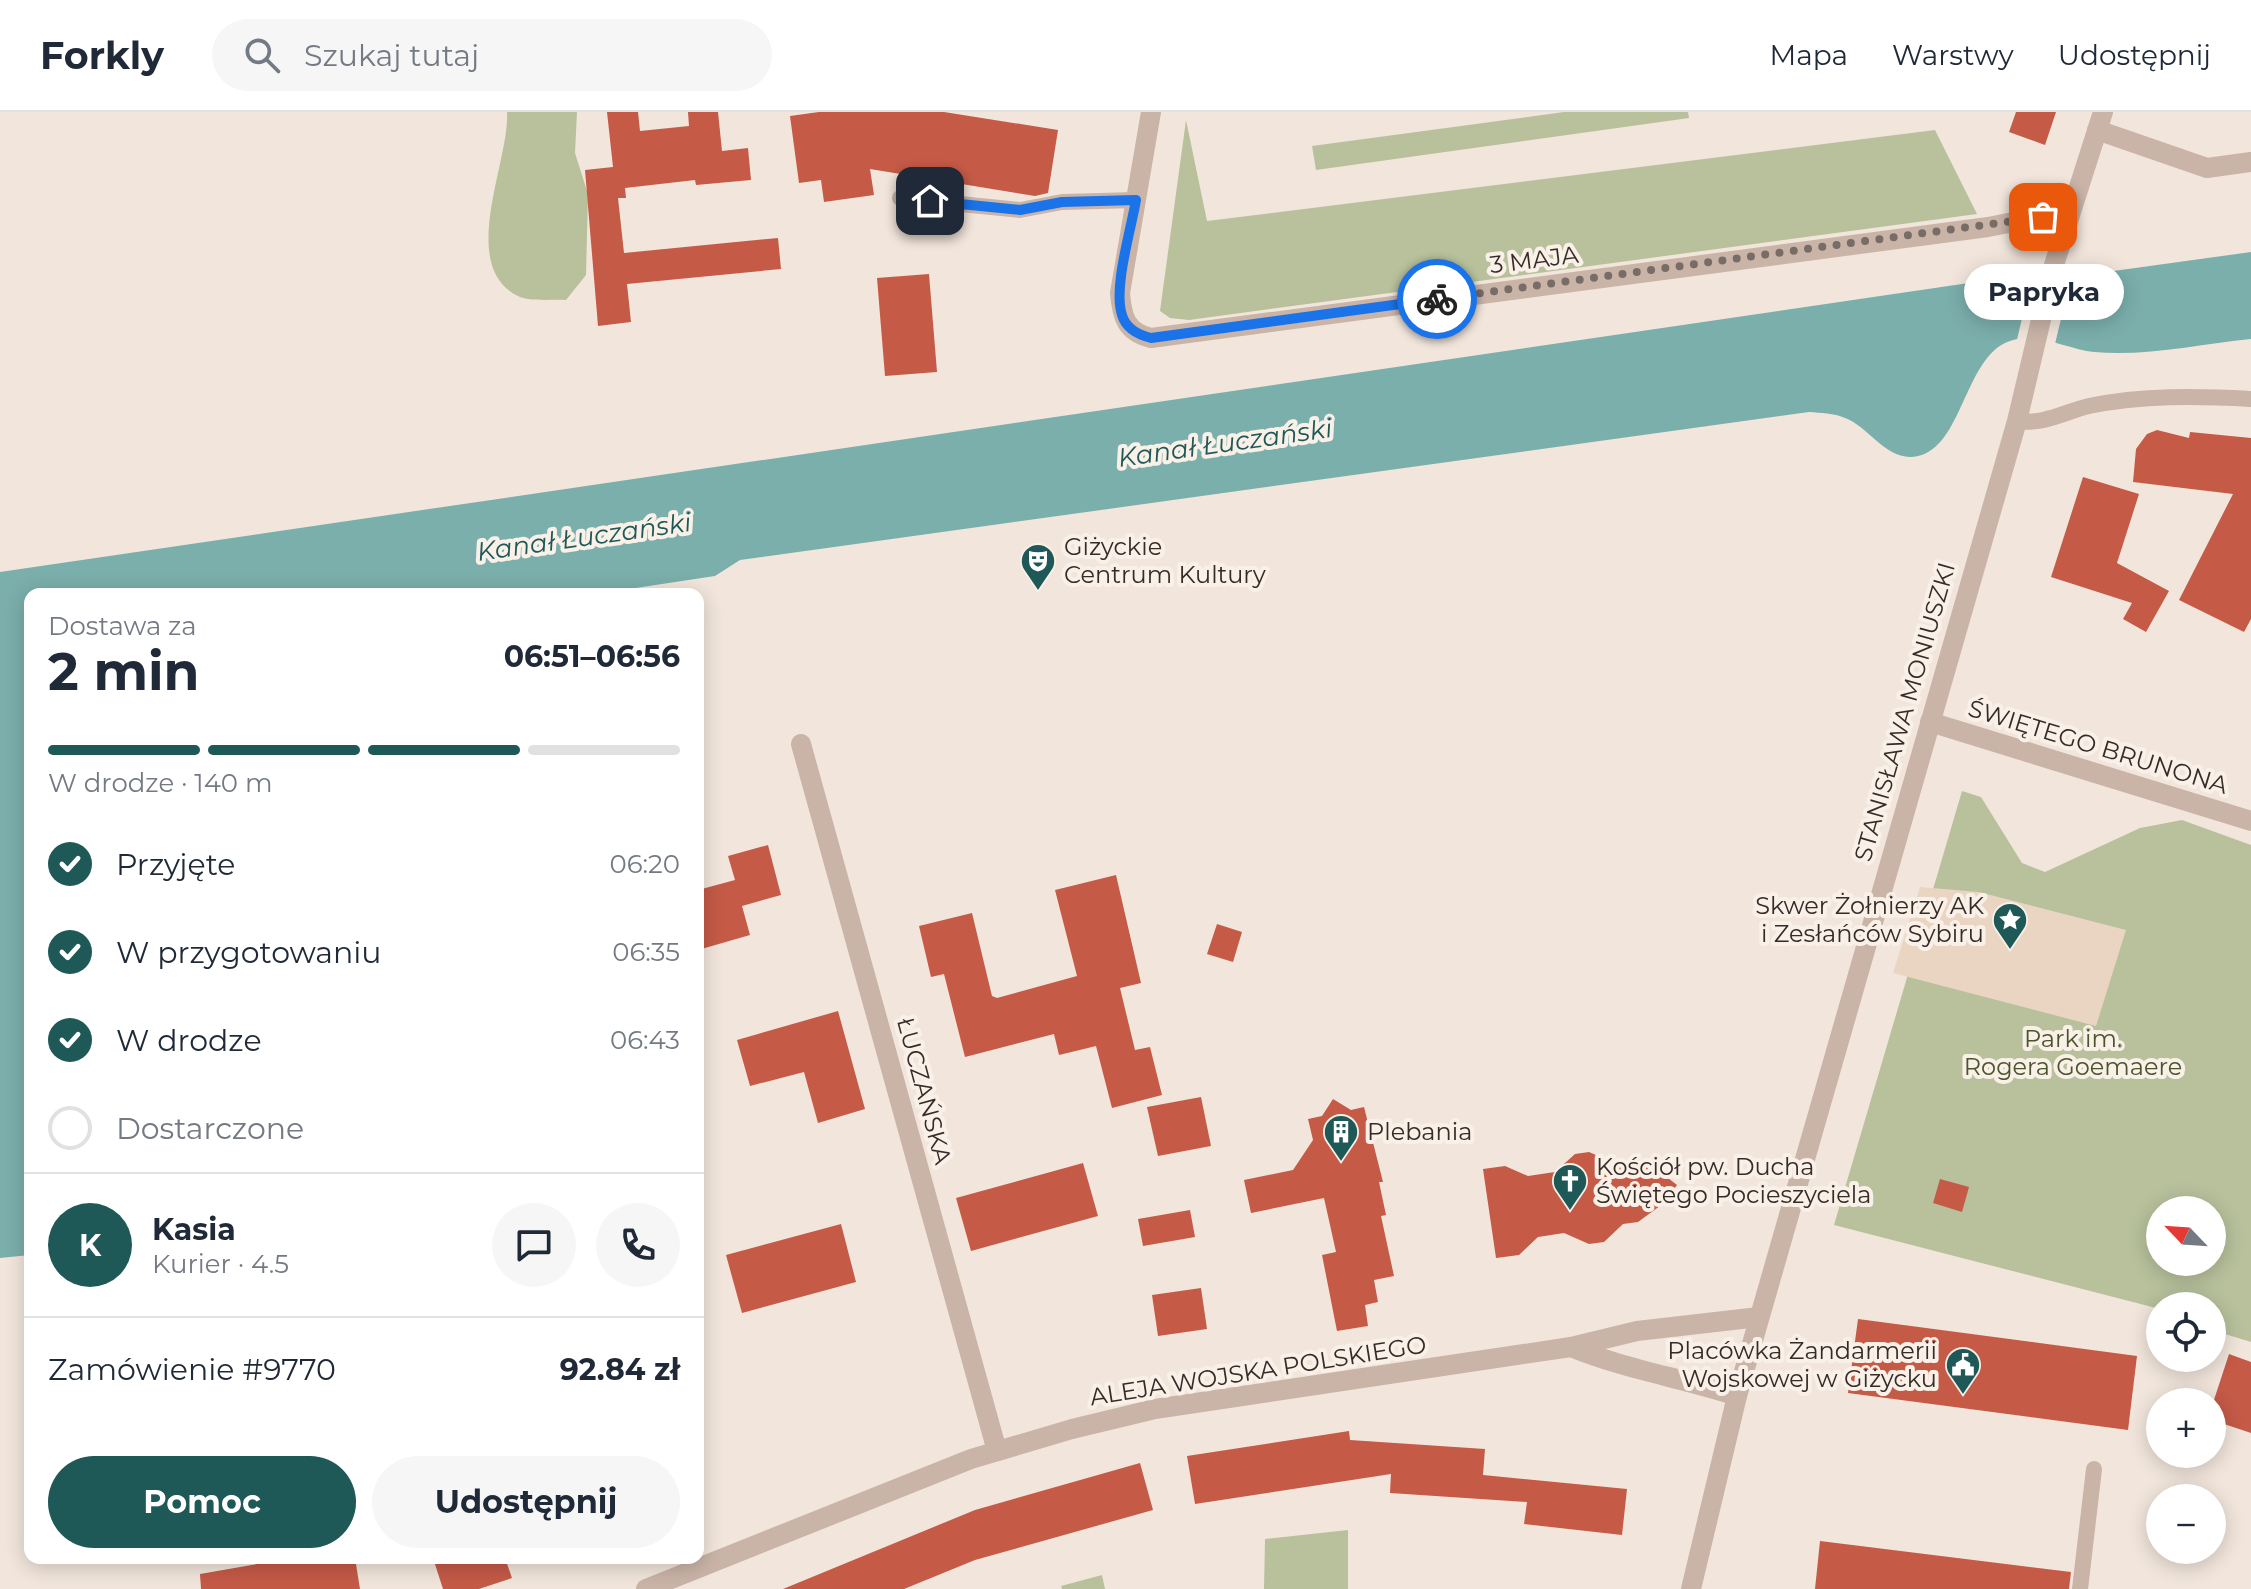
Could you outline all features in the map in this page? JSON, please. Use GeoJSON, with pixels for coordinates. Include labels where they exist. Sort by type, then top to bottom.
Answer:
{"type":"FeatureCollection","features":[{"type":"Feature","properties":{"kind":"street","name":"3 MAJA"},"geometry":{"type":"LineString","coordinates":[[1151,112],[1120,293],[1122,316],[1137,334],[1151,338],[1972,229],[2070,211]]}},
{"type":"Feature","properties":{"kind":"street"},"geometry":{"type":"LineString","coordinates":[[2100,121],[2207,168],[2251,162]]}},
{"type":"Feature","properties":{"kind":"street","name":"STANISŁAWA MONIUSZKI"},"geometry":{"type":"LineString","coordinates":[[1691,1589],[1759,1317],[1822,1111],[2017,421],[2054,265],[2100,121]]}},
{"type":"Feature","properties":{"kind":"street","name":"ŚWIĘTEGO BRUNONA"},"geometry":{"type":"LineString","coordinates":[[1930,722],[2251,821]]}},
{"type":"Feature","properties":{"kind":"street","name":"ŁUCZAŃSKA"},"geometry":{"type":"LineString","coordinates":[[801,744],[997,1451]]}},
{"type":"Feature","properties":{"kind":"street","name":"ALEJA WOJSKA POLSKIEGO"},"geometry":{"type":"LineString","coordinates":[[646,1589],[997,1451],[1155,1409],[1571,1347],[1637,1331],[1759,1317]]}},
{"type":"Feature","properties":{"kind":"street","name":"ALEJA WOJSKA POLSKIEGO"},"geometry":{"type":"LineString","coordinates":[[1571,1347],[1597,1358],[1690,1380],[1737,1396]]}},
{"type":"Feature","properties":{"kind":"lane"},"geometry":{"type":"LineString","coordinates":[[900,198],[1020,210],[1062,202],[1136,200]]}},
{"type":"Feature","properties":{"kind":"lane"},"geometry":{"type":"LineString","coordinates":[[2017,421],[2035,423],[2090,406],[2187,396],[2251,399]]}},
{"type":"Feature","properties":{"kind":"lane"},"geometry":{"type":"LineString","coordinates":[[2080,1589],[2094,1469]]}},
{"type":"Feature","properties":{"kind":"green space"},"geometry":{"type":"Polygon","coordinates":[[[507,112],[577,112],[575,153],[588,194],[586,275],[566,300],[535,300],[518,296],[500,281],[491,261],[491,211],[507,112]]]}},
{"type":"Feature","properties":{"kind":"green space"},"geometry":{"type":"Polygon","coordinates":[[[1564,112],[1688,112],[1689,118],[1316,170],[1312,146],[1564,112]]]}},
{"type":"Feature","properties":{"kind":"green space"},"geometry":{"type":"Polygon","coordinates":[[[1186,120],[1207,221],[1935,130],[1977,214],[1189,320],[1170,318],[1160,311],[1186,120]]]}},
{"type":"Feature","properties":{"kind":"green space","name":"Park im. Rogera Goemaere"},"geometry":{"type":"Polygon","coordinates":[[[1962,791],[1981,797],[2022,863],[2045,872],[2140,828],[2182,820],[2251,845],[2251,1342],[2226,1334],[2226,1292],[2146,1292],[2146,1305],[1834,1225],[1962,791]]]}},
{"type":"Feature","properties":{"kind":"green space"},"geometry":{"type":"Polygon","coordinates":[[[1348,1530],[1348,1589],[1264,1589],[1265,1539],[1348,1530]]]}},
{"type":"Feature","properties":{"kind":"green space"},"geometry":{"type":"Polygon","coordinates":[[[1102,1575],[1105,1589],[1062,1589],[1061,1586],[1102,1575]]]}},
{"type":"Feature","properties":{"kind":"shaded area","name":"Skwer Żołnierzy AK i Zesłańców Sybiru"},"geometry":{"type":"Polygon","coordinates":[[[1920,887],[1979,892],[2126,930],[2096,1026],[1893,973],[1920,887]]]}},
{"type":"Feature","properties":{"kind":"water","name":"Kanał Łuczański"},"geometry":{"type":"Polygon","coordinates":[[[2251,252],[2251,339],[2113,353],[2083,350],[2038,339],[2016,339],[1992,353],[1981,367],[1944,437],[1932,449],[1918,456],[1897,454],[1845,418],[1809,412],[740,560],[715,576],[636,588],[24,588],[24,1256],[0,1258],[0,572],[1996,279],[2029,288],[2075,285],[2099,273],[2251,252]]]}},
{"type":"Feature","properties":{"kind":"pier"},"geometry":{"type":"Polygon","coordinates":[[[2070,281],[2055,344],[2016,344],[2030,284],[2070,281]]]}},
{"type":"Feature","properties":{"kind":"building"},"geometry":{"type":"Polygon","coordinates":[[[607,112],[638,112],[640,131],[689,126],[688,112],[718,112],[722,151],[748,148],[751,180],[696,185],[695,180],[625,188],[626,198],[618,198],[624,253],[778,238],[781,269],[627,284],[631,322],[598,326],[585,170],[613,167],[607,112]]]}},
{"type":"Feature","properties":{"kind":"building"},"geometry":{"type":"Polygon","coordinates":[[[819,112],[944,112],[1058,130],[1048,193],[1035,196],[870,169],[874,195],[824,202],[821,180],[799,183],[790,116],[819,112]]]}},
{"type":"Feature","properties":{"kind":"building"},"geometry":{"type":"Polygon","coordinates":[[[2016,112],[2056,112],[2045,145],[2009,132],[2016,112]]]}},
{"type":"Feature","properties":{"kind":"building"},"geometry":{"type":"Polygon","coordinates":[[[929,274],[937,372],[885,376],[877,278],[929,274]]]}},
{"type":"Feature","properties":{"kind":"building"},"geometry":{"type":"Polygon","coordinates":[[[2157,430],[2189,438],[2190,432],[2251,438],[2251,619],[2244,632],[2179,600],[2233,494],[2133,482],[2136,449],[2147,434],[2157,430]]]}},
{"type":"Feature","properties":{"kind":"building"},"geometry":{"type":"Polygon","coordinates":[[[2083,477],[2139,494],[2117,563],[2169,591],[2146,632],[2123,619],[2132,603],[2051,577],[2083,477]]]}},
{"type":"Feature","properties":{"kind":"building"},"geometry":{"type":"Polygon","coordinates":[[[768,845],[781,895],[742,906],[750,935],[704,948],[704,888],[735,880],[728,856],[768,845]]]}},
{"type":"Feature","properties":{"kind":"building"},"geometry":{"type":"Polygon","coordinates":[[[1116,875],[1141,983],[1120,988],[1135,1050],[1150,1047],[1162,1095],[1112,1108],[1096,1046],[1059,1055],[1054,1034],[965,1057],[944,974],[931,977],[919,926],[972,913],[992,996],[997,998],[1077,976],[1055,890],[1116,875]]]}},
{"type":"Feature","properties":{"kind":"building"},"geometry":{"type":"Polygon","coordinates":[[[1217,924],[1242,932],[1233,962],[1207,954],[1217,924]]]}},
{"type":"Feature","properties":{"kind":"building"},"geometry":{"type":"Polygon","coordinates":[[[838,1011],[865,1109],[818,1123],[804,1072],[750,1086],[737,1040],[838,1011]]]}},
{"type":"Feature","properties":{"kind":"building"},"geometry":{"type":"Polygon","coordinates":[[[1201,1097],[1211,1146],[1158,1156],[1147,1107],[1201,1097]]]}},
{"type":"Feature","properties":{"kind":"building","name":"Plebania"},"geometry":{"type":"Polygon","coordinates":[[[1333,1099],[1351,1110],[1364,1107],[1383,1182],[1379,1182],[1386,1215],[1381,1216],[1394,1276],[1374,1280],[1378,1302],[1365,1305],[1368,1326],[1337,1331],[1322,1255],[1336,1252],[1324,1198],[1251,1213],[1244,1180],[1293,1170],[1313,1140],[1308,1119],[1322,1116],[1333,1099]]]}},
{"type":"Feature","properties":{"kind":"building","name":"Kościół pw. Ducha Świętego Pocieszyciela"},"geometry":{"type":"Polygon","coordinates":[[[1589,1152],[1614,1163],[1628,1161],[1659,1171],[1677,1185],[1664,1203],[1638,1222],[1623,1224],[1604,1242],[1589,1244],[1564,1233],[1538,1237],[1519,1255],[1496,1258],[1483,1169],[1505,1166],[1528,1176],[1555,1172],[1575,1154],[1589,1152]]]}},
{"type":"Feature","properties":{"kind":"building"},"geometry":{"type":"Polygon","coordinates":[[[1083,1163],[1098,1216],[971,1251],[956,1198],[1083,1163]]]}},
{"type":"Feature","properties":{"kind":"building"},"geometry":{"type":"Polygon","coordinates":[[[1940,1179],[1969,1187],[1962,1212],[1933,1203],[1940,1179]]]}},
{"type":"Feature","properties":{"kind":"building"},"geometry":{"type":"Polygon","coordinates":[[[1190,1210],[1195,1237],[1143,1246],[1138,1219],[1190,1210]]]}},
{"type":"Feature","properties":{"kind":"building"},"geometry":{"type":"Polygon","coordinates":[[[841,1224],[856,1282],[742,1313],[726,1255],[841,1224]]]}},
{"type":"Feature","properties":{"kind":"building"},"geometry":{"type":"Polygon","coordinates":[[[1201,1288],[1207,1329],[1158,1336],[1152,1295],[1201,1288]]]}},
{"type":"Feature","properties":{"kind":"building"},"geometry":{"type":"Polygon","coordinates":[[[1858,1319],[2137,1356],[2128,1430],[1848,1393],[1858,1319]]]}},
{"type":"Feature","properties":{"kind":"building"},"geometry":{"type":"Polygon","coordinates":[[[2229,1354],[2251,1362],[2251,1433],[2226,1425],[2226,1388],[2218,1388],[2223,1372],[2226,1372],[2229,1354]]]}},
{"type":"Feature","properties":{"kind":"building"},"geometry":{"type":"Polygon","coordinates":[[[1349,1431],[1350,1440],[1485,1449],[1483,1475],[1627,1489],[1622,1535],[1524,1524],[1527,1502],[1390,1493],[1391,1474],[1195,1504],[1187,1456],[1349,1431]]]}},
{"type":"Feature","properties":{"kind":"building"},"geometry":{"type":"Polygon","coordinates":[[[1140,1463],[1153,1510],[975,1560],[904,1589],[783,1589],[975,1510],[1140,1463]]]}},
{"type":"Feature","properties":{"kind":"building"},"geometry":{"type":"Polygon","coordinates":[[[1820,1541],[2071,1572],[2069,1589],[1815,1589],[1820,1541]]]}},
{"type":"Feature","properties":{"kind":"building"},"geometry":{"type":"Polygon","coordinates":[[[257,1564],[356,1564],[360,1589],[201,1589],[200,1574],[257,1564]]]}},
{"type":"Feature","properties":{"kind":"building"},"geometry":{"type":"Polygon","coordinates":[[[435,1564],[507,1564],[512,1578],[479,1589],[443,1589],[435,1564]]]}},
{"type":"Feature","properties":{"kind":"way so far"},"geometry":{"type":"LineString","coordinates":[[1437,299],[1988,227],[2043,217]]}},
{"type":"Feature","properties":{"kind":"place","name":"Papryka"},"geometry":{"type":"Point","coordinates":[2043,217]}},
{"type":"Feature","properties":{"kind":"place","name":"Giżyckie Centrum Kultury"},"geometry":{"type":"Point","coordinates":[1038,592]}},
{"type":"Feature","properties":{"kind":"place","name":"Skwer Żołnierzy AK i Zesłańców Sybiru"},"geometry":{"type":"Point","coordinates":[2010,951]}},
{"type":"Feature","properties":{"kind":"place","name":"Plebania"},"geometry":{"type":"Point","coordinates":[1341,1163]}},
{"type":"Feature","properties":{"kind":"place","name":"Kościół pw. Ducha Świętego Pocieszyciela"},"geometry":{"type":"Point","coordinates":[1570,1212]}},
{"type":"Feature","properties":{"kind":"place","name":"Placówka Żandarmerii Wojskowej w Giżycku"},"geometry":{"type":"Point","coordinates":[1963,1396]}},
{"type":"Feature","properties":{"kind":"route"},"geometry":{"type":"LineString","coordinates":[[930,201],[1020,210],[1062,202],[1136,200],[1120,293],[1122,316],[1137,334],[1151,338],[1437,299]]}}]}
